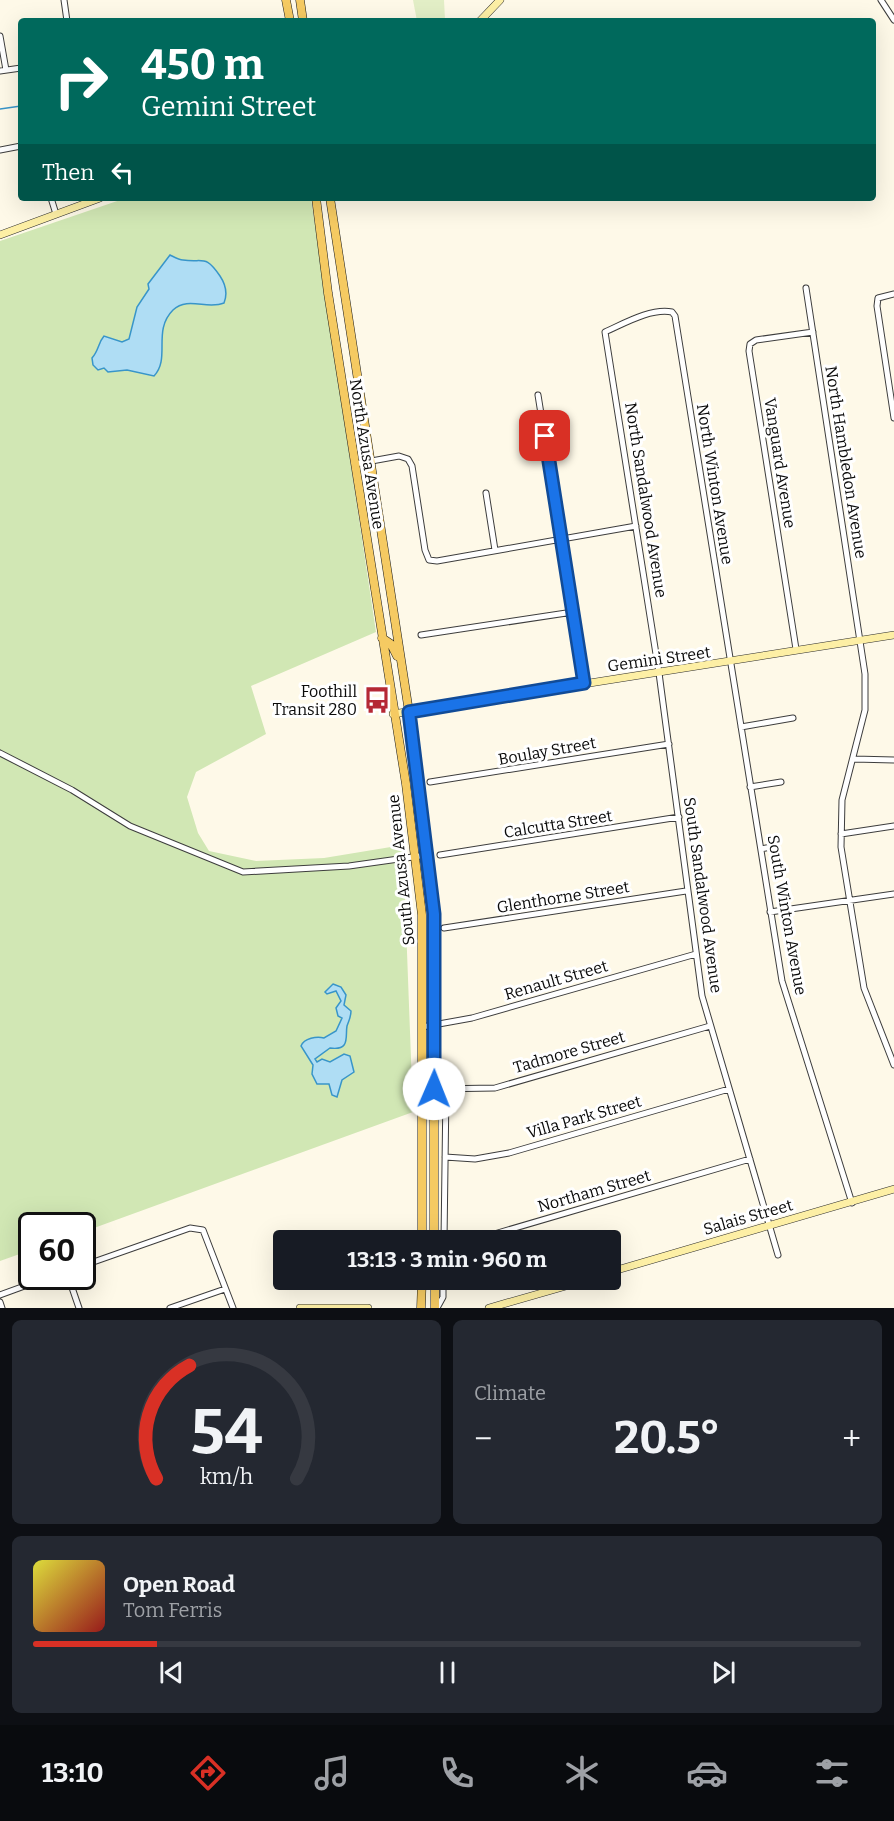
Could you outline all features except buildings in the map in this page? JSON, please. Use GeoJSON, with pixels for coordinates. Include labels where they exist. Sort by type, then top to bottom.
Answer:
{"type":"FeatureCollection","features":[{"type":"Feature","properties":{"kind":"main road"},"geometry":{"type":"LineString","coordinates":[[286,0],[289,18]]}},
{"type":"Feature","properties":{"kind":"main road"},"geometry":{"type":"LineString","coordinates":[[300,0],[303,18]]}},
{"type":"Feature","properties":{"kind":"main road","name":"North Azusa Avenue"},"geometry":{"type":"LineString","coordinates":[[316,201],[393,714]]}},
{"type":"Feature","properties":{"kind":"main road","name":"North Azusa Avenue"},"geometry":{"type":"LineString","coordinates":[[330,201],[409,712]]}},
{"type":"Feature","properties":{"kind":"main road"},"geometry":{"type":"LineString","coordinates":[[381,639],[391,644],[401,663]]}},
{"type":"Feature","properties":{"kind":"main road","name":"South Azusa Avenue"},"geometry":{"type":"LineString","coordinates":[[409,712],[434,914],[434,1230]]}},
{"type":"Feature","properties":{"kind":"main road","name":"South Azusa Avenue"},"geometry":{"type":"LineString","coordinates":[[393,714],[406,784],[422,915],[422,1230]]}},
{"type":"Feature","properties":{"kind":"main road"},"geometry":{"type":"LineString","coordinates":[[422,1187],[434,1188]]}},
{"type":"Feature","properties":{"kind":"main road"},"geometry":{"type":"LineString","coordinates":[[421,1308],[422,1290]]}},
{"type":"Feature","properties":{"kind":"main road"},"geometry":{"type":"LineString","coordinates":[[435,1290],[436,1308]]}},
{"type":"Feature","properties":{"kind":"street"},"geometry":{"type":"LineString","coordinates":[[64,0],[67,18]]}},
{"type":"Feature","properties":{"kind":"street"},"geometry":{"type":"LineString","coordinates":[[483,18],[500,0]]}},
{"type":"Feature","properties":{"kind":"street"},"geometry":{"type":"LineString","coordinates":[[881,0],[894,20]]}},
{"type":"Feature","properties":{"kind":"street"},"geometry":{"type":"LineString","coordinates":[[0,36],[3,71],[18,68]]}},
{"type":"Feature","properties":{"kind":"street"},"geometry":{"type":"LineString","coordinates":[[0,150],[18,147]]}},
{"type":"Feature","properties":{"kind":"street"},"geometry":{"type":"LineString","coordinates":[[52,201],[56,214]]}},
{"type":"Feature","properties":{"kind":"street"},"geometry":{"type":"LineString","coordinates":[[0,235],[92,201]]}},
{"type":"Feature","properties":{"kind":"street","name":"North Hambledon Avenue"},"geometry":{"type":"LineString","coordinates":[[806,288],[866,674],[865,710],[843,800],[841,834],[848,900],[864,988],[894,1065]]}},
{"type":"Feature","properties":{"kind":"street"},"geometry":{"type":"LineString","coordinates":[[894,294],[878,298],[894,418]]}},
{"type":"Feature","properties":{"kind":"street","name":"North Sandalwood Avenue"},"geometry":{"type":"LineString","coordinates":[[659,673],[605,332],[638,318],[666,311],[672,312]]}},
{"type":"Feature","properties":{"kind":"street","name":"North Winton Avenue"},"geometry":{"type":"LineString","coordinates":[[672,312],[730,662]]}},
{"type":"Feature","properties":{"kind":"street","name":"Vanguard Avenue"},"geometry":{"type":"LineString","coordinates":[[796,649],[749,351],[750,344],[756,340],[813,332]]}},
{"type":"Feature","properties":{"kind":"street"},"geometry":{"type":"LineString","coordinates":[[886,359],[894,358]]}},
{"type":"Feature","properties":{"kind":"street"},"geometry":{"type":"LineString","coordinates":[[538,395],[584,683]]}},
{"type":"Feature","properties":{"kind":"street"},"geometry":{"type":"LineString","coordinates":[[355,464],[399,456],[408,459],[412,466],[425,550],[429,560],[437,561],[636,525]]}},
{"type":"Feature","properties":{"kind":"street"},"geometry":{"type":"LineString","coordinates":[[486,493],[495,550]]}},
{"type":"Feature","properties":{"kind":"street"},"geometry":{"type":"LineString","coordinates":[[420,635],[573,612]]}},
{"type":"Feature","properties":{"kind":"street","name":"Gemini Street"},"geometry":{"type":"LineString","coordinates":[[393,714],[894,635]]}},
{"type":"Feature","properties":{"kind":"street","name":"South Winton Avenue"},"geometry":{"type":"LineString","coordinates":[[730,662],[782,981],[852,1203]]}},
{"type":"Feature","properties":{"kind":"street","name":"South Sandalwood Avenue"},"geometry":{"type":"LineString","coordinates":[[659,673],[679,817],[686,891],[702,996],[778,1255]]}},
{"type":"Feature","properties":{"kind":"street"},"geometry":{"type":"LineString","coordinates":[[741,727],[793,718]]}},
{"type":"Feature","properties":{"kind":"street","name":"Boulay Street"},"geometry":{"type":"LineString","coordinates":[[430,782],[499,773],[669,744]]}},
{"type":"Feature","properties":{"kind":"street"},"geometry":{"type":"LineString","coordinates":[[0,753],[72,790],[130,826],[243,872],[349,866],[427,855]]}},
{"type":"Feature","properties":{"kind":"street"},"geometry":{"type":"LineString","coordinates":[[854,759],[894,760]]}},
{"type":"Feature","properties":{"kind":"street"},"geometry":{"type":"LineString","coordinates":[[750,787],[780,782]]}},
{"type":"Feature","properties":{"kind":"street","name":"Calcutta Street"},"geometry":{"type":"LineString","coordinates":[[440,855],[679,817]]}},
{"type":"Feature","properties":{"kind":"street"},"geometry":{"type":"LineString","coordinates":[[841,834],[894,826]]}},
{"type":"Feature","properties":{"kind":"street"},"geometry":{"type":"LineString","coordinates":[[761,849],[771,847]]}},
{"type":"Feature","properties":{"kind":"street","name":"Glenthorne Street"},"geometry":{"type":"LineString","coordinates":[[444,928],[686,891]]}},
{"type":"Feature","properties":{"kind":"street"},"geometry":{"type":"LineString","coordinates":[[770,912],[894,894]]}},
{"type":"Feature","properties":{"kind":"street","name":"Renault Street"},"geometry":{"type":"LineString","coordinates":[[422,1027],[472,1018],[696,954]]}},
{"type":"Feature","properties":{"kind":"street","name":"Tadmore Street"},"geometry":{"type":"LineString","coordinates":[[434,1089],[495,1088],[710,1026]]}},
{"type":"Feature","properties":{"kind":"street","name":"Villa Park Street"},"geometry":{"type":"LineString","coordinates":[[445,1157],[475,1159],[509,1153],[729,1089]]}},
{"type":"Feature","properties":{"kind":"street"},"geometry":{"type":"LineString","coordinates":[[444,1230],[446,1090]]}},
{"type":"Feature","properties":{"kind":"street","name":"Northam Street"},"geometry":{"type":"LineString","coordinates":[[508,1230],[750,1159]]}},
{"type":"Feature","properties":{"kind":"street","name":"Salais Street"},"geometry":{"type":"LineString","coordinates":[[621,1269],[894,1189]]}},
{"type":"Feature","properties":{"kind":"street"},"geometry":{"type":"LineString","coordinates":[[96,1261],[190,1228],[203,1230],[232,1308]]}},
{"type":"Feature","properties":{"kind":"street"},"geometry":{"type":"LineString","coordinates":[[0,1294],[18,1288]]}},
{"type":"Feature","properties":{"kind":"street"},"geometry":{"type":"LineString","coordinates":[[170,1308],[225,1289]]}},
{"type":"Feature","properties":{"kind":"street"},"geometry":{"type":"LineString","coordinates":[[73,1290],[79,1308]]}},
{"type":"Feature","properties":{"kind":"street"},"geometry":{"type":"LineString","coordinates":[[436,1308],[443,1297],[443,1290]]}},
{"type":"Feature","properties":{"kind":"street"},"geometry":{"type":"LineString","coordinates":[[489,1308],[552,1290]]}},
{"type":"Feature","properties":{"kind":"street"},"geometry":{"type":"LineString","coordinates":[[0,1302],[2,1308]]}},
{"type":"Feature","properties":{"kind":"street"},"geometry":{"type":"LineString","coordinates":[[300,1308],[368,1308]]}},
{"type":"Feature","properties":{"kind":"green space"},"geometry":{"type":"Polygon","coordinates":[[[413,0],[444,0],[445,18],[416,18],[413,0]]]}},
{"type":"Feature","properties":{"kind":"green space"},"geometry":{"type":"Polygon","coordinates":[[[117,201],[311,201],[376,632],[251,686],[266,734],[196,772],[187,797],[198,833],[209,851],[256,861],[324,858],[403,845],[413,1112],[96,1227],[96,1212],[18,1212],[18,1255],[0,1261],[0,241],[117,201]]]}},
{"type":"Feature","properties":{"kind":"water"},"geometry":{"type":"Polygon","coordinates":[[[170,255],[180,260],[204,261],[211,265],[225,286],[224,303],[211,305],[191,303],[173,310],[164,327],[161,361],[154,376],[127,370],[108,372],[104,368],[98,370],[93,365],[92,358],[102,339],[104,336],[122,342],[129,339],[137,307],[149,289],[148,284],[170,255]]]}},
{"type":"Feature","properties":{"kind":"water"},"geometry":{"type":"Polygon","coordinates":[[[333,984],[341,987],[346,995],[344,1005],[351,1011],[346,1042],[341,1047],[330,1048],[315,1059],[317,1062],[322,1059],[330,1062],[344,1054],[350,1056],[354,1072],[342,1080],[337,1097],[332,1095],[329,1084],[317,1084],[312,1074],[313,1065],[301,1046],[308,1039],[324,1038],[336,1031],[342,1018],[338,1016],[336,1008],[341,1001],[336,991],[327,994],[325,992],[333,984]]]}},
{"type":"Feature","properties":{"kind":"waterway"},"geometry":{"type":"LineString","coordinates":[[0,109],[18,106]]}},
{"type":"Feature","properties":{"kind":"place","name":"Foothill Transit 280"},"geometry":{"type":"Point","coordinates":[377,700]}},
{"type":"Feature","properties":{"kind":"route"},"geometry":{"type":"LineString","coordinates":[[434,1089],[434,914],[409,712],[584,683],[545,436]]}}]}
